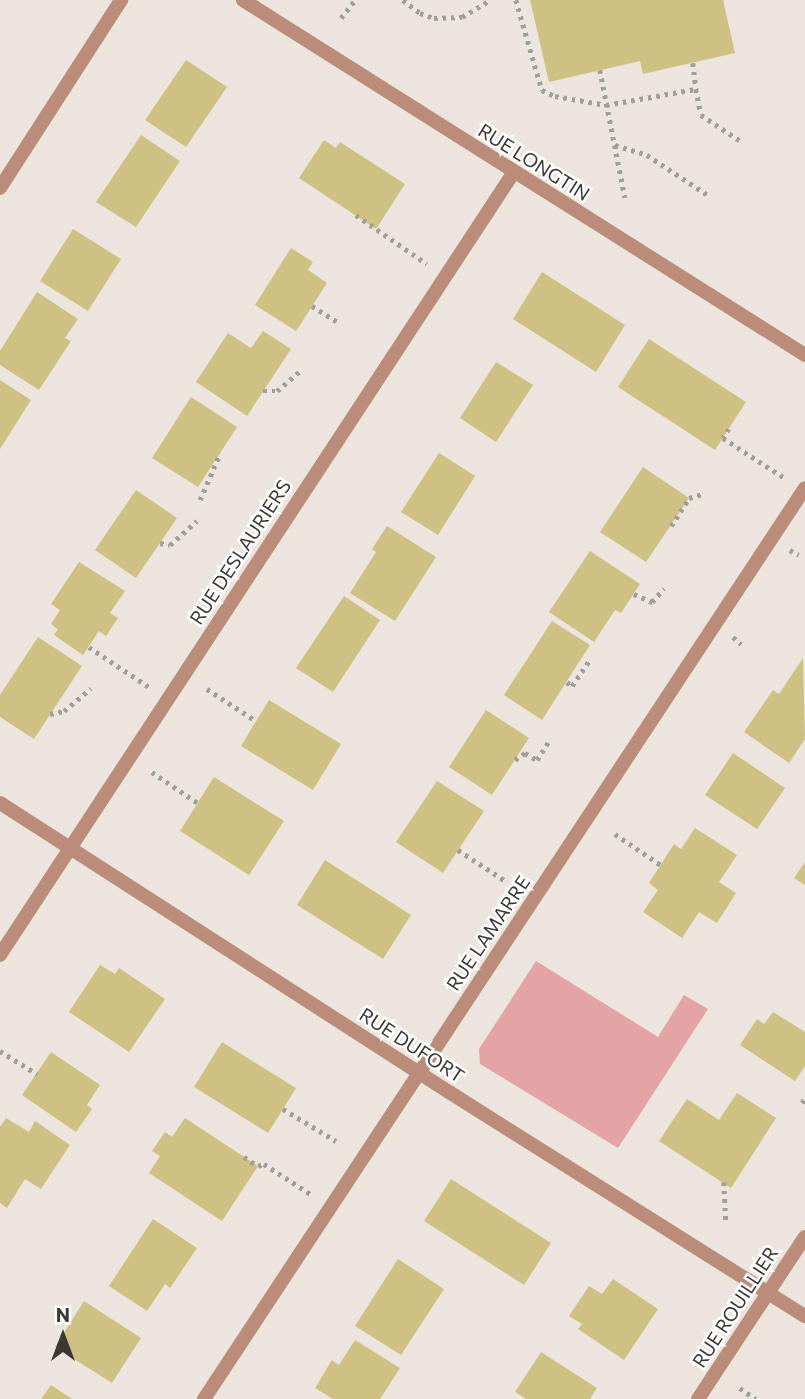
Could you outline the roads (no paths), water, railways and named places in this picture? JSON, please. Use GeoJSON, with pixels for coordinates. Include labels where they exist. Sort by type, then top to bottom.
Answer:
{"type":"FeatureCollection","features":[{"type":"Feature","properties":{"kind":"street"},"geometry":{"type":"LineString","coordinates":[[0,188],[121,0]]}},
{"type":"Feature","properties":{"kind":"street","name":"RUE LONGTIN"},"geometry":{"type":"LineString","coordinates":[[243,0],[805,355]]}},
{"type":"Feature","properties":{"kind":"street","name":"RUE DESLAURIERS"},"geometry":{"type":"LineString","coordinates":[[0,955],[514,172]]}},
{"type":"Feature","properties":{"kind":"street","name":"RUE LAMARRE"},"geometry":{"type":"LineString","coordinates":[[204,1399],[804,489]]}},
{"type":"Feature","properties":{"kind":"street","name":"RUE DUFORT"},"geometry":{"type":"LineString","coordinates":[[0,803],[419,1073],[805,1316]]}},
{"type":"Feature","properties":{"kind":"street","name":"RUE ROUILLIER"},"geometry":{"type":"LineString","coordinates":[[698,1399],[805,1237]]}}]}
